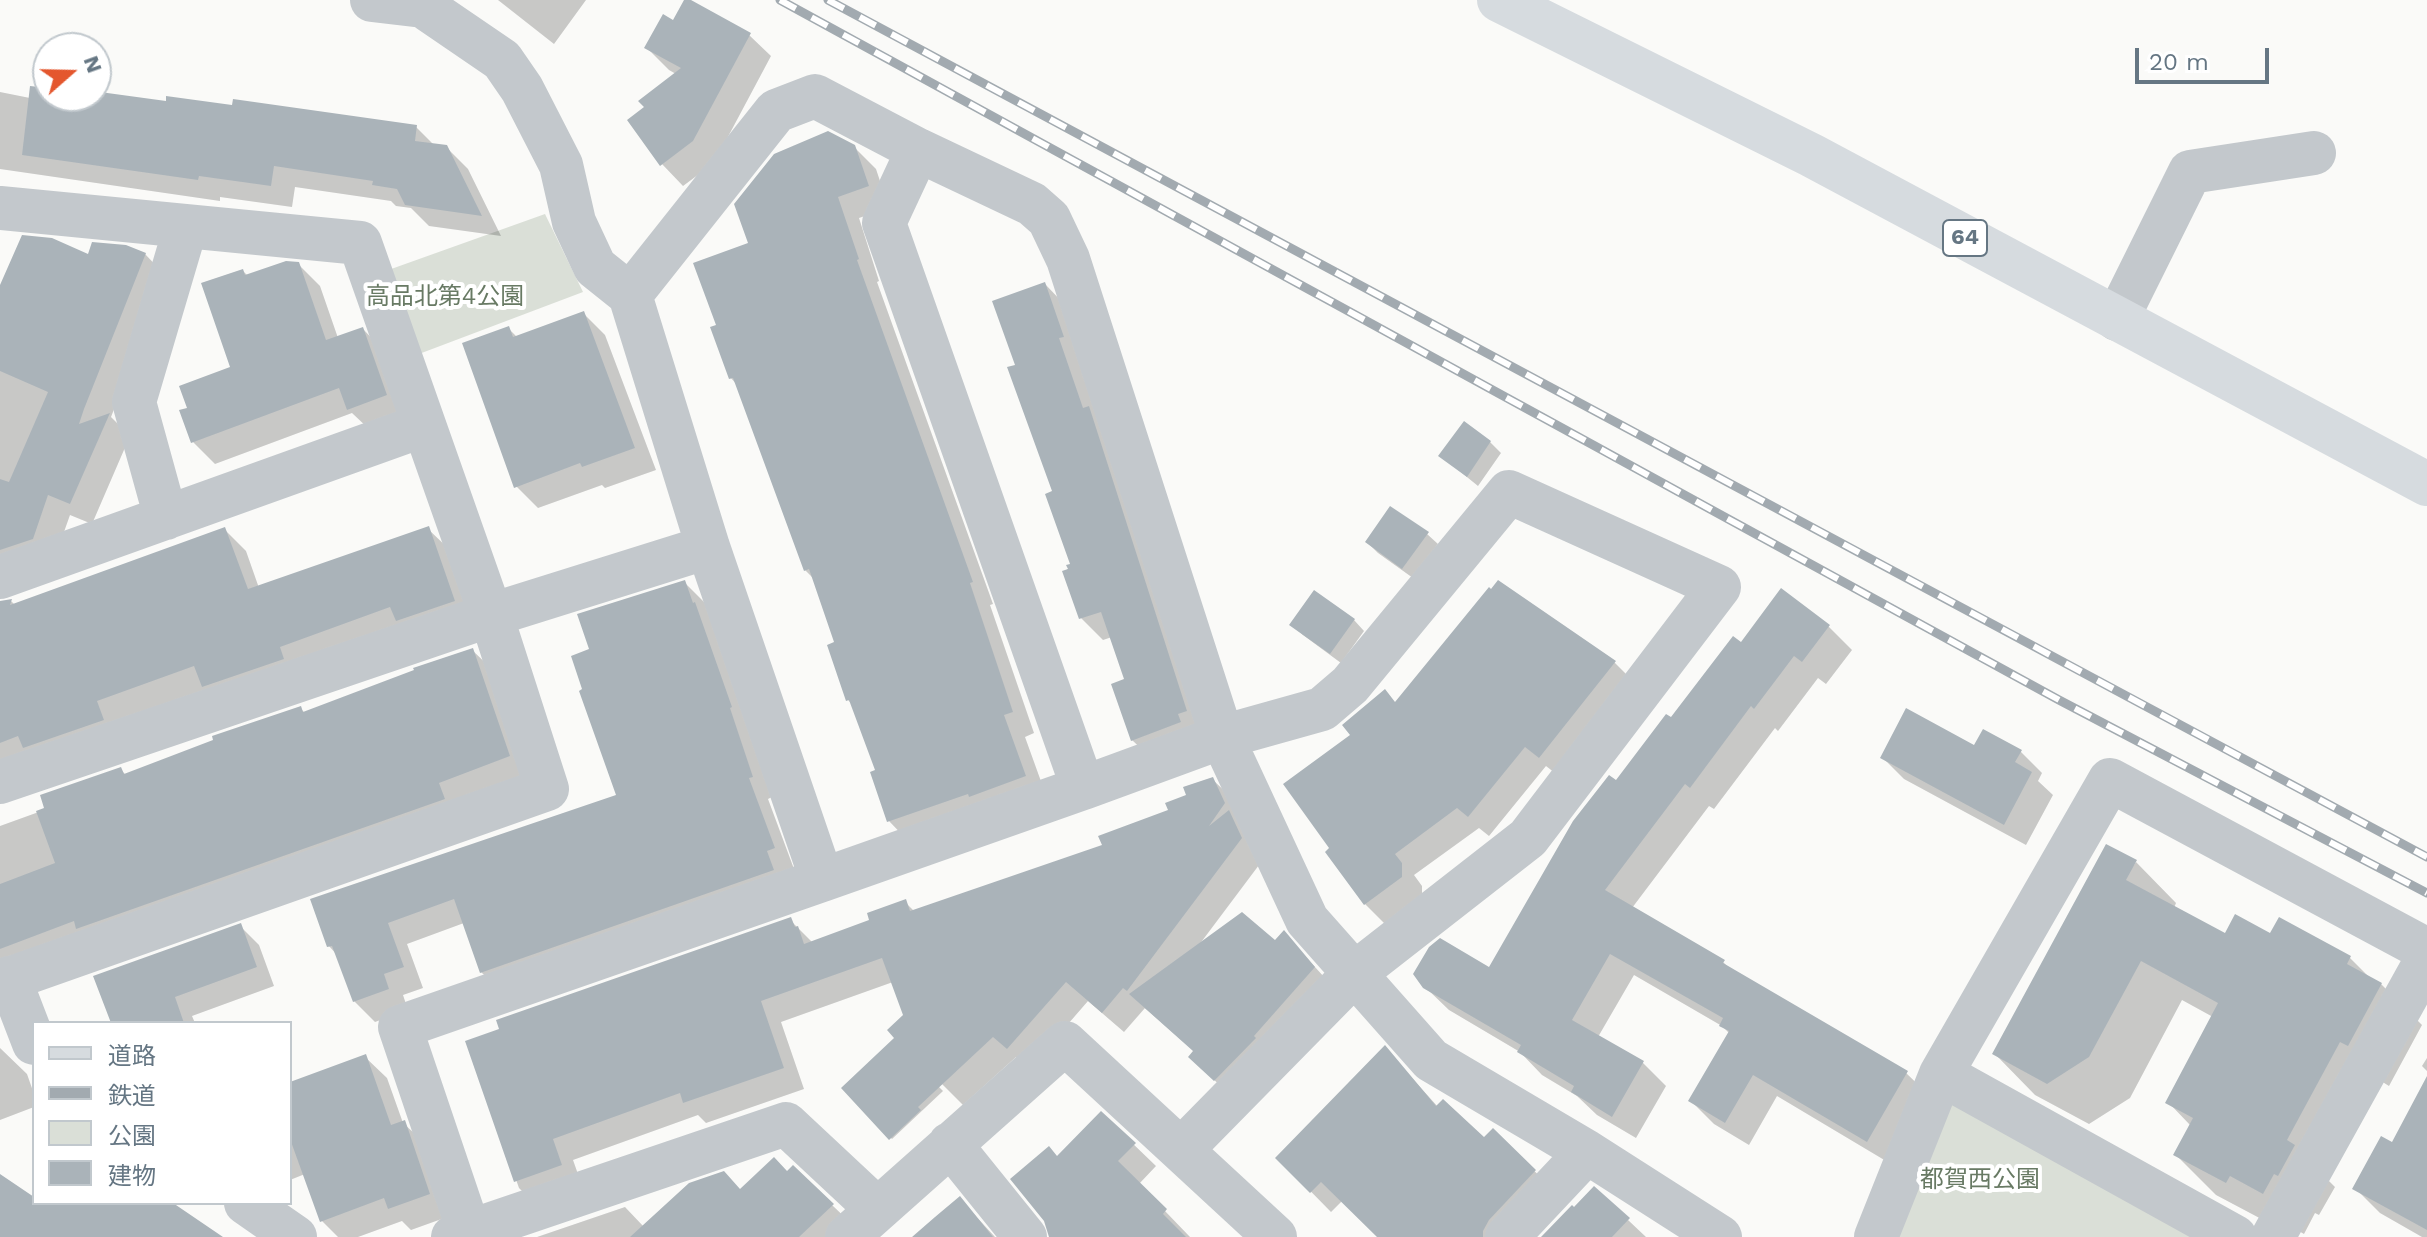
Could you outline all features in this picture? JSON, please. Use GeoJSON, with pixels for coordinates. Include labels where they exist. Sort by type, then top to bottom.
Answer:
{"type":"FeatureCollection","features":[{"type":"Feature","properties":{"kind":"main road","name":"64"},"geometry":{"type":"LineString","coordinates":[[1499,0],[1811,155],[2427,484]]}},
{"type":"Feature","properties":{"kind":"street"},"geometry":{"type":"LineString","coordinates":[[372,0],[423,6],[502,60],[522,89],[561,165],[574,222],[595,267],[630,295],[708,547],[822,880]]}},
{"type":"Feature","properties":{"kind":"street"},"geometry":{"type":"LineString","coordinates":[[630,295],[776,111],[815,96],[918,150],[1032,204],[1049,219],[1068,259],[1222,737],[1307,920],[1431,1060],[1587,1152],[1720,1237]]}},
{"type":"Feature","properties":{"kind":"street"},"geometry":{"type":"LineString","coordinates":[[918,150],[884,223],[1083,788]]}},
{"type":"Feature","properties":{"kind":"street"},"geometry":{"type":"LineString","coordinates":[[2117,319],[2190,172],[2314,153]]}},
{"type":"Feature","properties":{"kind":"street"},"geometry":{"type":"LineString","coordinates":[[0,208],[360,243],[491,615],[547,789],[5,980],[32,1039]]}},
{"type":"Feature","properties":{"kind":"street"},"geometry":{"type":"LineString","coordinates":[[166,518],[134,402],[186,226]]}},
{"type":"Feature","properties":{"kind":"street"},"geometry":{"type":"LineString","coordinates":[[0,577],[424,425]]}},
{"type":"Feature","properties":{"kind":"street"},"geometry":{"type":"LineString","coordinates":[[1181,1150],[1355,973],[1528,838],[1719,587],[1509,492],[1350,685],[1322,709],[1222,737],[400,1027],[461,1234],[786,1124],[862,1223],[1065,1043],[1275,1237]]}},
{"type":"Feature","properties":{"kind":"street"},"geometry":{"type":"LineString","coordinates":[[0,782],[491,615],[708,547]]}},
{"type":"Feature","properties":{"kind":"street"},"geometry":{"type":"LineString","coordinates":[[1876,1237],[1941,1074],[2110,780],[2427,950]]}},
{"type":"Feature","properties":{"kind":"street"},"geometry":{"type":"LineString","coordinates":[[2273,1237],[2427,959]]}},
{"type":"Feature","properties":{"kind":"street"},"geometry":{"type":"LineString","coordinates":[[1941,1074],[2235,1237]]}},
{"type":"Feature","properties":{"kind":"street"},"geometry":{"type":"LineString","coordinates":[[950,1144],[1025,1237]]}},
{"type":"Feature","properties":{"kind":"street"},"geometry":{"type":"LineString","coordinates":[[1507,1237],[1587,1152]]}},
{"type":"Feature","properties":{"kind":"street"},"geometry":{"type":"LineString","coordinates":[[249,1205],[295,1237]]}},
{"type":"Feature","properties":{"kind":"green space","name":"高品北第4公園"},"geometry":{"type":"Polygon","coordinates":[[[545,214],[583,292],[411,357],[380,273],[545,214]]]}},
{"type":"Feature","properties":{"kind":"green space","name":"都賀西公園"},"geometry":{"type":"Polygon","coordinates":[[[1950,1100],[2196,1237],[1892,1237],[1950,1100]]]}},
{"type":"Feature","properties":{"kind":"building"},"geometry":{"type":"Polygon","coordinates":[[[684,0],[691,0],[751,33],[693,141],[660,166],[627,120],[644,107],[638,101],[681,68],[644,48],[663,14],[673,20],[684,0]]]}},
{"type":"Feature","properties":{"kind":"building"},"geometry":{"type":"Polygon","coordinates":[[[30,86],[32,112],[112,112],[112,94],[166,101],[166,96],[232,105],[233,99],[417,125],[415,141],[447,145],[482,216],[405,205],[397,189],[372,185],[373,181],[274,166],[271,186],[199,176],[198,180],[22,155],[30,86]]]}},
{"type":"Feature","properties":{"kind":"building"},"geometry":{"type":"Polygon","coordinates":[[[828,131],[855,145],[869,186],[838,197],[857,260],[973,582],[970,583],[1013,712],[1004,715],[1026,776],[887,822],[870,772],[875,770],[827,645],[834,642],[809,569],[804,571],[733,378],[729,379],[710,327],[716,325],[693,263],[748,243],[734,204],[774,154],[828,131]]]}},
{"type":"Feature","properties":{"kind":"building"},"geometry":{"type":"Polygon","coordinates":[[[22,235],[52,238],[88,254],[92,242],[126,245],[146,253],[79,424],[110,413],[70,504],[48,495],[33,539],[0,550],[0,479],[9,482],[48,392],[0,371],[0,285],[22,235]]]}},
{"type":"Feature","properties":{"kind":"building"},"geometry":{"type":"Polygon","coordinates":[[[286,261],[299,262],[326,340],[363,327],[387,395],[347,410],[339,388],[191,443],[179,410],[187,408],[179,386],[230,367],[201,283],[243,269],[245,275],[286,261]]]}},
{"type":"Feature","properties":{"kind":"building"},"geometry":{"type":"Polygon","coordinates":[[[1045,282],[1064,337],[1059,338],[1083,408],[1089,406],[1187,711],[1178,714],[1181,722],[1131,741],[1111,684],[1124,679],[1101,612],[1079,619],[1062,571],[1068,569],[1066,565],[1070,564],[1045,494],[1052,491],[1007,367],[1015,365],[992,301],[1045,282]]]}},
{"type":"Feature","properties":{"kind":"building"},"geometry":{"type":"Polygon","coordinates":[[[584,311],[635,448],[582,467],[580,463],[514,488],[462,343],[509,326],[513,337],[584,311]]]}},
{"type":"Feature","properties":{"kind":"building"},"geometry":{"type":"Polygon","coordinates":[[[1464,421],[1491,441],[1467,477],[1438,456],[1464,421]]]}},
{"type":"Feature","properties":{"kind":"building"},"geometry":{"type":"Polygon","coordinates":[[[1390,506],[1429,532],[1402,569],[1365,542],[1390,506]]]}},
{"type":"Feature","properties":{"kind":"building"},"geometry":{"type":"Polygon","coordinates":[[[429,526],[455,601],[396,621],[390,607],[280,647],[284,659],[202,687],[194,666],[97,701],[104,720],[23,748],[18,736],[0,743],[0,601],[12,599],[10,605],[225,527],[248,589],[429,526]]]}},
{"type":"Feature","properties":{"kind":"building"},"geometry":{"type":"Polygon","coordinates":[[[685,580],[732,707],[753,777],[749,778],[775,848],[767,851],[774,870],[480,973],[454,899],[388,923],[404,967],[384,974],[389,989],[353,1002],[332,946],[327,947],[310,899],[616,795],[579,691],[582,689],[571,656],[589,649],[577,614],[685,580]]]}},
{"type":"Feature","properties":{"kind":"building"},"geometry":{"type":"Polygon","coordinates":[[[1498,580],[1616,661],[1539,758],[1525,747],[1468,817],[1457,808],[1395,854],[1402,863],[1402,877],[1364,905],[1325,852],[1329,848],[1283,784],[1350,735],[1342,725],[1385,689],[1395,702],[1498,580]]]}},
{"type":"Feature","properties":{"kind":"building"},"geometry":{"type":"Polygon","coordinates":[[[1781,588],[1830,625],[1802,662],[1794,656],[1754,709],[1751,706],[1690,788],[1685,784],[1605,890],[1908,1071],[1867,1142],[1753,1075],[1725,1123],[1688,1101],[1729,1031],[1719,1026],[1723,1018],[1610,954],[1572,1020],[1644,1061],[1612,1117],[1571,1092],[1574,1086],[1517,1052],[1521,1045],[1423,988],[1413,974],[1429,947],[1440,938],[1489,967],[1573,821],[1609,775],[1616,780],[1666,714],[1671,717],[1733,636],[1741,642],[1781,588]]]}},
{"type":"Feature","properties":{"kind":"building"},"geometry":{"type":"Polygon","coordinates":[[[1314,590],[1355,619],[1330,654],[1289,625],[1314,590]]]}},
{"type":"Feature","properties":{"kind":"building"},"geometry":{"type":"Polygon","coordinates":[[[473,648],[510,756],[439,783],[445,799],[76,929],[74,921],[0,949],[0,884],[55,863],[36,811],[44,808],[40,795],[121,767],[124,774],[213,740],[212,736],[301,706],[303,712],[413,668],[473,648]]]}},
{"type":"Feature","properties":{"kind":"building"},"geometry":{"type":"Polygon","coordinates":[[[1906,708],[1974,745],[1983,729],[2022,750],[2015,762],[2032,772],[2004,825],[1880,758],[1906,708]]]}},
{"type":"Feature","properties":{"kind":"building"},"geometry":{"type":"Polygon","coordinates":[[[1213,777],[1225,803],[1209,826],[1229,810],[1242,838],[1127,991],[1123,988],[1102,1013],[1066,982],[1007,1049],[993,1037],[918,1107],[921,1110],[889,1140],[841,1088],[894,1038],[887,1030],[903,1015],[882,958],[761,1001],[784,1068],[683,1103],[680,1093],[553,1139],[562,1165],[514,1182],[465,1041],[499,1029],[496,1020],[791,917],[795,927],[798,926],[804,944],[869,920],[867,913],[906,899],[910,911],[1102,845],[1098,836],[1168,810],[1165,803],[1186,795],[1183,787],[1213,777]]]}},
{"type":"Feature","properties":{"kind":"building"},"geometry":{"type":"Polygon","coordinates":[[[2106,844],[2137,860],[2126,880],[2225,933],[2235,914],[2270,933],[2279,917],[2351,956],[2347,964],[2382,983],[2348,1046],[2340,1042],[2287,1140],[2295,1145],[2278,1176],[2274,1174],[2263,1194],[2230,1176],[2226,1183],[2173,1155],[2193,1118],[2165,1103],[2218,1003],[2141,961],[2089,1057],[2047,1084],[1992,1054],[2106,844]]]}},
{"type":"Feature","properties":{"kind":"building"},"geometry":{"type":"Polygon","coordinates":[[[1242,912],[1275,940],[1284,930],[1315,967],[1254,1036],[1256,1038],[1214,1081],[1188,1057],[1193,1051],[1129,994],[1242,912]]]}},
{"type":"Feature","properties":{"kind":"building"},"geometry":{"type":"Polygon","coordinates":[[[241,923],[257,967],[175,997],[183,1021],[110,1021],[93,976],[241,923]]]}},
{"type":"Feature","properties":{"kind":"building"},"geometry":{"type":"Polygon","coordinates":[[[1385,1045],[1436,1106],[1443,1099],[1484,1137],[1493,1128],[1536,1170],[1489,1220],[1483,1237],[1377,1237],[1321,1182],[1310,1193],[1275,1158],[1385,1045]]]}},
{"type":"Feature","properties":{"kind":"building"},"geometry":{"type":"Polygon","coordinates":[[[366,1054],[391,1125],[405,1120],[430,1194],[388,1209],[384,1198],[320,1222],[292,1145],[292,1081],[366,1054]]]}},
{"type":"Feature","properties":{"kind":"building"},"geometry":{"type":"Polygon","coordinates":[[[2427,1076],[2427,1230],[2352,1189],[2381,1136],[2392,1142],[2427,1076]]]}},
{"type":"Feature","properties":{"kind":"building"},"geometry":{"type":"Polygon","coordinates":[[[1101,1111],[1136,1143],[1118,1161],[1167,1209],[1163,1214],[1186,1237],[1049,1237],[1044,1221],[1010,1179],[1049,1146],[1057,1156],[1101,1111]]]}},
{"type":"Feature","properties":{"kind":"building"},"geometry":{"type":"Polygon","coordinates":[[[774,1157],[787,1171],[793,1165],[834,1204],[799,1237],[630,1237],[689,1183],[724,1171],[740,1189],[774,1157]]]}},
{"type":"Feature","properties":{"kind":"building"},"geometry":{"type":"Polygon","coordinates":[[[0,1174],[32,1196],[32,1205],[176,1205],[223,1237],[0,1237],[0,1174]]]}},
{"type":"Feature","properties":{"kind":"building"},"geometry":{"type":"Polygon","coordinates":[[[1594,1186],[1630,1218],[1612,1237],[1541,1237],[1572,1205],[1574,1207],[1594,1186]]]}},
{"type":"Feature","properties":{"kind":"building"},"geometry":{"type":"Polygon","coordinates":[[[960,1196],[993,1237],[912,1237],[935,1217],[960,1196]]]}},
{"type":"Feature","properties":{"kind":"railway"},"geometry":{"type":"LineString","coordinates":[[780,0],[2059,700],[2427,893]]}},
{"type":"Feature","properties":{"kind":"railway"},"geometry":{"type":"LineString","coordinates":[[828,0],[2427,857]]}}]}
